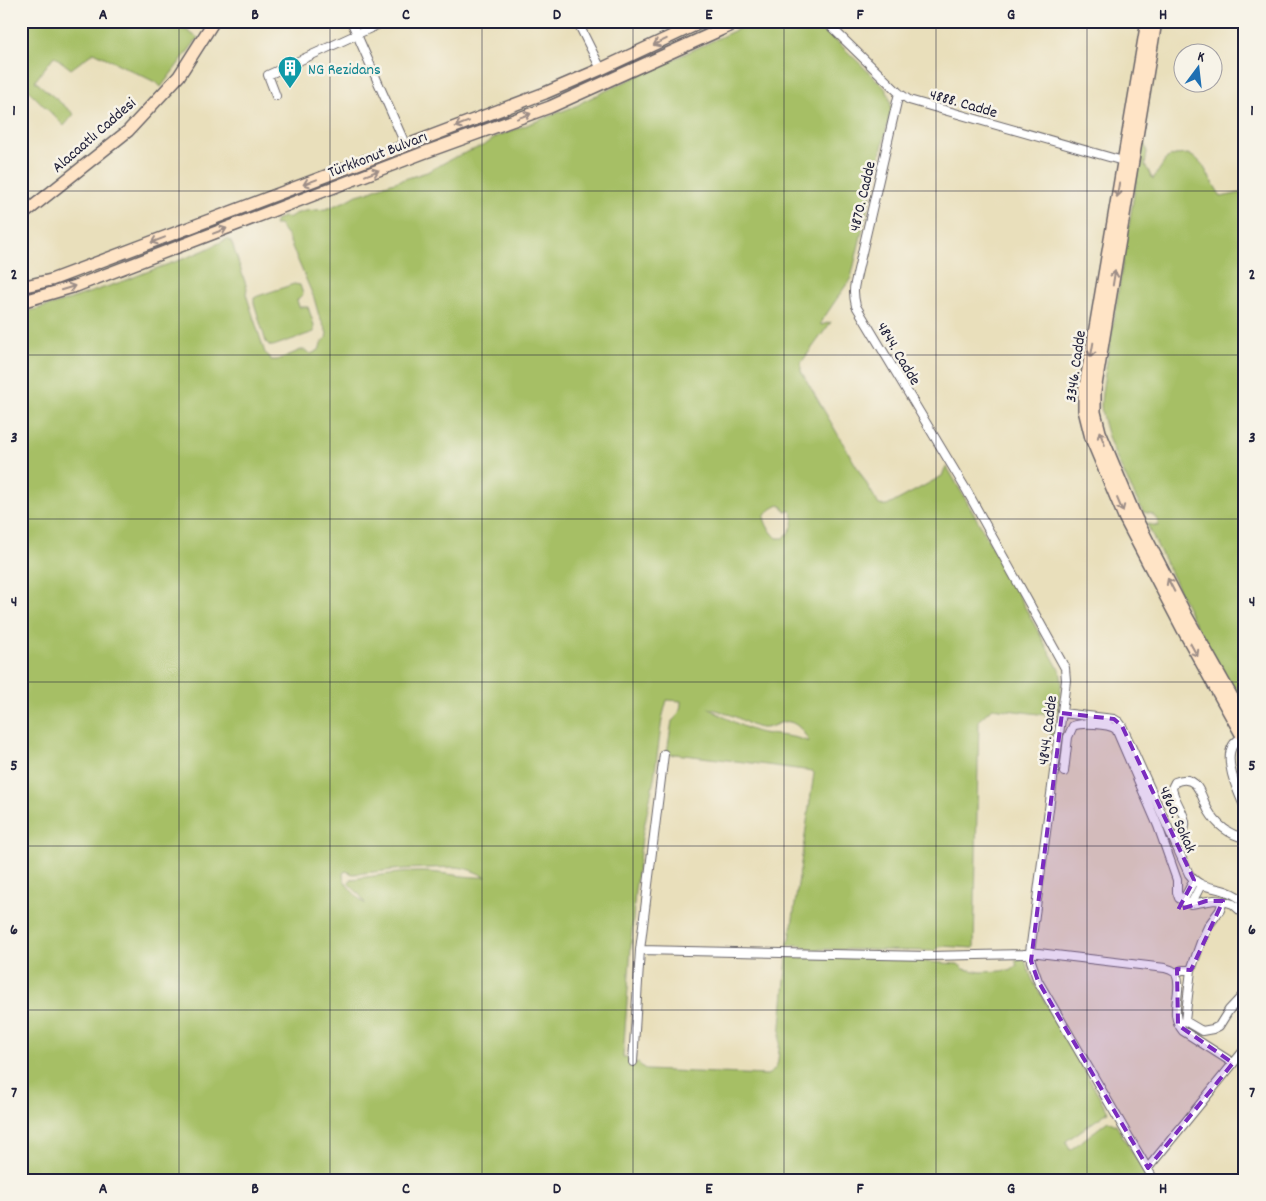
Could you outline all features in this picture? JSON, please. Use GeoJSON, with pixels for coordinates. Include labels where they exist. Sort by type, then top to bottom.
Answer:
{"type":"FeatureCollection","features":[{"type":"Feature","properties":{"kind":"street","name":"Alacaatlı Caddesi"},"geometry":{"type":"LineString","coordinates":[[21,216],[128,131],[179,76],[214,21]]}},
{"type":"Feature","properties":{"kind":"street"},"geometry":{"type":"LineString","coordinates":[[351,21],[406,146]]}},
{"type":"Feature","properties":{"kind":"street"},"geometry":{"type":"LineString","coordinates":[[276,96],[268,74],[386,21]]}},
{"type":"Feature","properties":{"kind":"street"},"geometry":{"type":"LineString","coordinates":[[577,21],[601,69]]}},
{"type":"Feature","properties":{"kind":"street","name":"Türkkonut Bulvarı"},"geometry":{"type":"LineString","coordinates":[[21,288],[51,280],[554,90],[704,21]]}},
{"type":"Feature","properties":{"kind":"street","name":"Türkkonut Bulvarı"},"geometry":{"type":"LineString","coordinates":[[21,302],[76,286],[550,107],[740,21]]}},
{"type":"Feature","properties":{"kind":"street","name":"4888. Cadde"},"geometry":{"type":"LineString","coordinates":[[825,21],[899,94],[908,100],[1123,161]]}},
{"type":"Feature","properties":{"kind":"street","name":"3346. Cadde"},"geometry":{"type":"LineString","coordinates":[[1147,21],[1083,404],[1090,438],[1125,519],[1182,628],[1244,739]]}},
{"type":"Feature","properties":{"kind":"street","name":"3346. Cadde"},"geometry":{"type":"LineString","coordinates":[[1156,21],[1095,391],[1095,412],[1100,432],[1136,518],[1186,615],[1245,720]]}},
{"type":"Feature","properties":{"kind":"street","name":"4870. Cadde"},"geometry":{"type":"LineString","coordinates":[[856,306],[854,296],[855,283],[899,94]]}},
{"type":"Feature","properties":{"kind":"street","name":"4844. Cadde"},"geometry":{"type":"LineString","coordinates":[[856,306],[967,491],[1065,668],[1066,680],[1030,952],[1031,961],[1038,981],[1154,1180]]}},
{"type":"Feature","properties":{"kind":"street","name":"4860. Sokak"},"geometry":{"type":"LineString","coordinates":[[1062,713],[1114,719],[1119,722],[1189,874],[1194,880]]}},
{"type":"Feature","properties":{"kind":"street"},"geometry":{"type":"LineString","coordinates":[[1064,772],[1068,736],[1073,726],[1078,724],[1111,726],[1116,729],[1158,826],[1177,880],[1179,898],[1192,904],[1214,900],[1223,901],[1233,904],[1245,915]]}},
{"type":"Feature","properties":{"kind":"street"},"geometry":{"type":"LineString","coordinates":[[1244,739],[1234,744],[1230,753],[1230,764],[1245,808]]}},
{"type":"Feature","properties":{"kind":"street"},"geometry":{"type":"LineString","coordinates":[[633,1062],[640,950],[664,754]]}},
{"type":"Feature","properties":{"kind":"street"},"geometry":{"type":"LineString","coordinates":[[1173,839],[1181,834],[1185,826],[1184,818],[1173,795],[1172,788],[1175,782],[1183,780],[1196,785],[1203,796],[1208,810],[1224,829],[1230,834],[1245,838]]}},
{"type":"Feature","properties":{"kind":"street"},"geometry":{"type":"LineString","coordinates":[[1183,900],[1194,880],[1208,888],[1229,892],[1245,903]]}},
{"type":"Feature","properties":{"kind":"street"},"geometry":{"type":"LineString","coordinates":[[1192,904],[1201,884]]}},
{"type":"Feature","properties":{"kind":"street"},"geometry":{"type":"LineString","coordinates":[[1223,901],[1220,910],[1209,925],[1201,942],[1191,970],[1185,1021],[1202,1031],[1213,1030],[1219,1026],[1229,1010],[1245,994]]}},
{"type":"Feature","properties":{"kind":"street"},"geometry":{"type":"LineString","coordinates":[[640,950],[929,956],[1024,954],[1030,952],[1165,968],[1176,973],[1178,978],[1175,1011],[1178,1026],[1233,1063]]}},
{"type":"Feature","properties":{"kind":"street"},"geometry":{"type":"LineString","coordinates":[[1176,973],[1182,970],[1191,970]]}},
{"type":"Feature","properties":{"kind":"street"},"geometry":{"type":"LineString","coordinates":[[1148,1168],[1245,1049]]}},
{"type":"Feature","properties":{"kind":"highlighted area"},"geometry":{"type":"Polygon","coordinates":[[[1062,713],[1114,719],[1122,726],[1194,880],[1178,910],[1206,901],[1223,901],[1191,970],[1177,969],[1178,1025],[1233,1063],[1148,1168],[1038,981],[1031,961],[1062,713]]]}},
{"type":"Feature","properties":{"kind":"green space"},"geometry":{"type":"Polygon","coordinates":[[[21,21],[173,21],[198,38],[161,87],[157,83],[94,52],[71,69],[54,56],[35,81],[74,114],[64,126],[30,92],[21,79],[21,21]]]}},
{"type":"Feature","properties":{"kind":"green space"},"geometry":{"type":"Polygon","coordinates":[[[755,21],[816,21],[884,87],[891,104],[891,110],[851,278],[821,322],[821,325],[831,322],[801,363],[801,371],[879,505],[887,506],[942,476],[947,467],[1060,671],[1062,681],[1053,736],[1050,736],[1054,716],[992,708],[979,720],[974,948],[941,946],[934,951],[807,949],[801,945],[787,945],[790,939],[814,773],[812,771],[744,762],[672,755],[667,752],[672,721],[679,712],[681,701],[667,700],[662,719],[654,779],[642,837],[635,891],[623,1057],[628,1057],[630,1066],[638,1063],[646,1070],[769,1074],[776,1067],[778,1060],[787,957],[898,958],[958,964],[964,969],[981,972],[1010,971],[1017,966],[1015,960],[1024,958],[1032,979],[1108,1112],[1066,1141],[1070,1150],[1108,1121],[1116,1125],[1149,1180],[21,1180],[21,313],[56,304],[124,281],[183,259],[227,239],[230,240],[233,246],[247,288],[246,294],[265,353],[271,360],[277,360],[301,350],[311,354],[319,350],[327,333],[287,235],[279,225],[274,225],[276,220],[283,217],[288,218],[305,211],[326,209],[357,195],[427,172],[455,157],[485,145],[496,137],[584,101],[755,21]],[[779,505],[770,510],[764,517],[770,531],[777,538],[784,538],[791,529],[793,515],[791,511],[785,511],[779,505]],[[708,708],[756,731],[809,742],[799,727],[793,723],[782,722],[770,727],[761,728],[708,708]],[[456,867],[404,869],[353,874],[346,871],[343,873],[343,877],[351,890],[366,905],[359,894],[348,883],[352,879],[418,872],[486,877],[464,868],[456,867]]]}},
{"type":"Feature","properties":{"kind":"green space"},"geometry":{"type":"Polygon","coordinates":[[[1143,138],[1147,152],[1145,165],[1153,179],[1167,158],[1188,154],[1202,164],[1221,197],[1245,192],[1245,720],[1193,620],[1147,524],[1159,526],[1158,521],[1152,514],[1143,512],[1118,460],[1103,419],[1101,406],[1102,391],[1143,138]]]}},
{"type":"Feature","properties":{"kind":"green space"},"geometry":{"type":"Polygon","coordinates":[[[294,284],[300,285],[303,294],[297,300],[299,307],[308,307],[314,325],[314,332],[270,346],[266,342],[254,298],[294,284]]]}},
{"type":"Feature","properties":{"kind":"place","name":"NG Rezidans"},"geometry":{"type":"Point","coordinates":[290,89]}}]}
